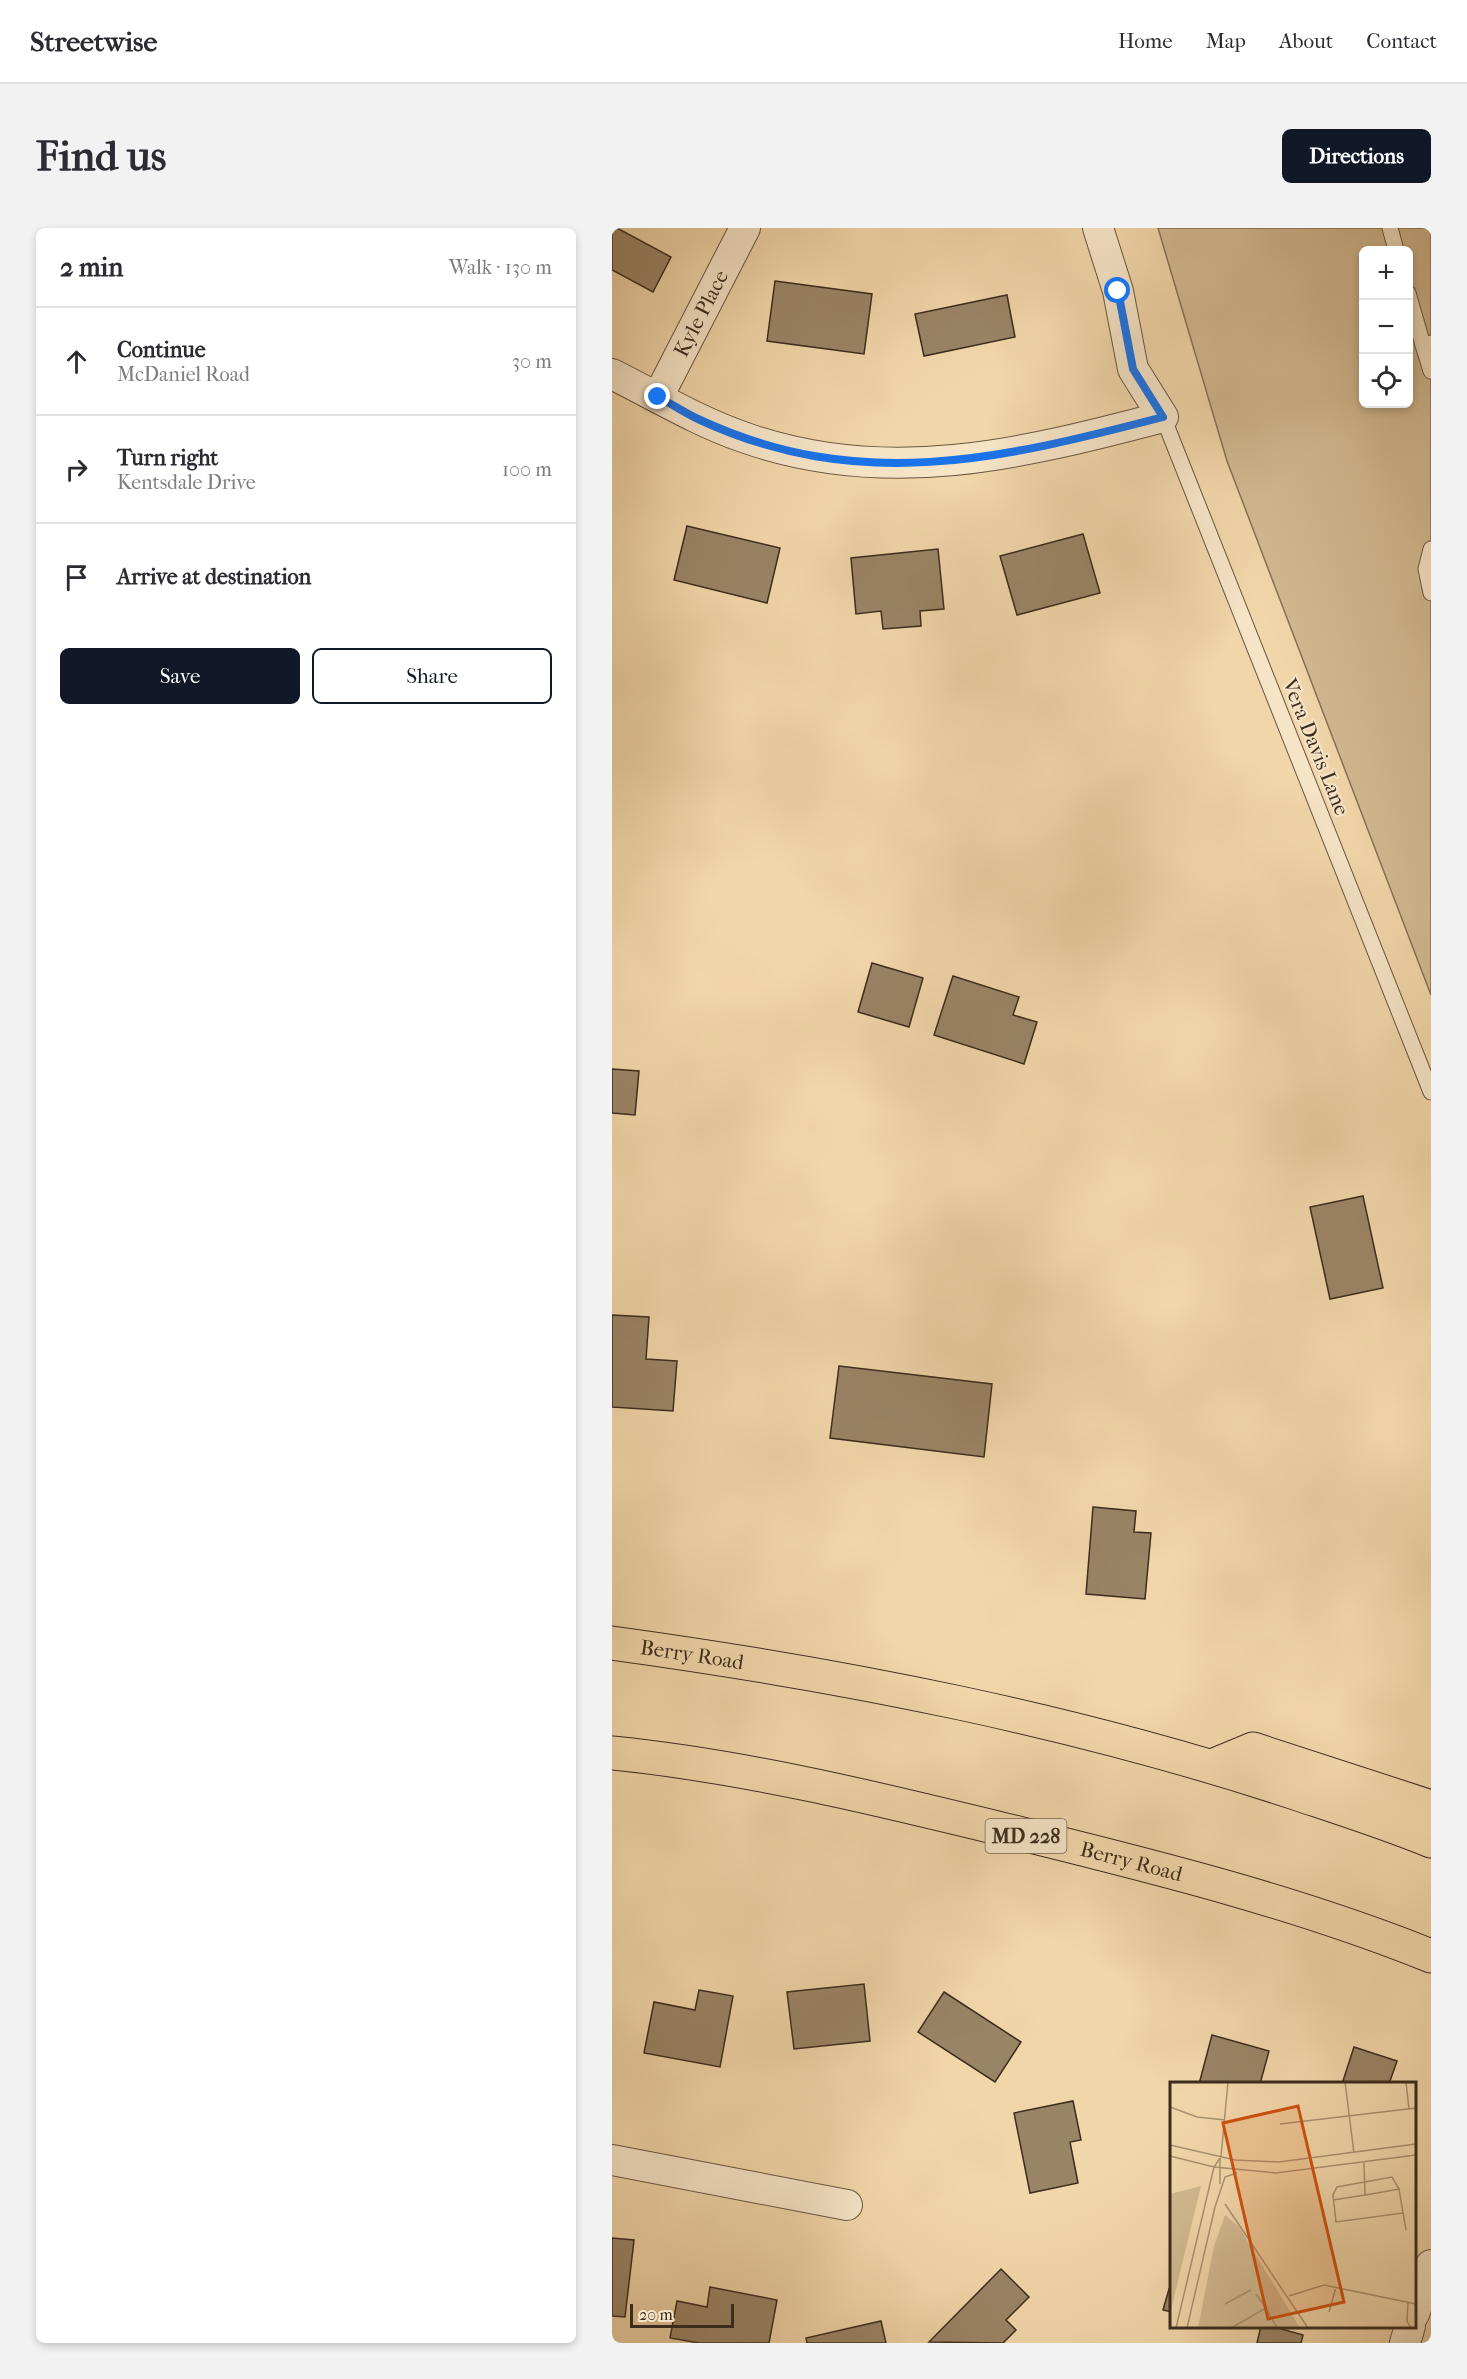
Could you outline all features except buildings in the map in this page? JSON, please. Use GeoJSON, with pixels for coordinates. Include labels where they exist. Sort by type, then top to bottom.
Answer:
{"type":"FeatureCollection","features":[{"type":"Feature","properties":{"kind":"highway","name":"Berry Road"},"geometry":{"type":"LineString","coordinates":[[612,1644],[741,1662],[926,1695],[1066,1727],[1212,1766],[1394,1826],[1431,1841]]}},
{"type":"Feature","properties":{"kind":"highway"},"geometry":{"type":"LineString","coordinates":[[1212,1766],[1253,1749],[1431,1807]]}},
{"type":"Feature","properties":{"kind":"highway","name":"Berry Road"},"geometry":{"type":"LineString","coordinates":[[612,1754],[737,1770],[1052,1842],[1248,1893],[1389,1939],[1431,1956]]}},
{"type":"Feature","properties":{"kind":"street","name":"Kyle Place"},"geometry":{"type":"LineString","coordinates":[[658,397],[745,228]]}},
{"type":"Feature","properties":{"kind":"street"},"geometry":{"type":"LineString","coordinates":[[612,374],[698,419],[761,443],[806,455],[867,463],[913,464],[978,459],[1079,439],[1163,417],[1133,369],[1118,291],[1098,228]]}},
{"type":"Feature","properties":{"kind":"street"},"geometry":{"type":"LineString","coordinates":[[612,2160],[847,2205]]}},
{"type":"Feature","properties":{"kind":"street"},"geometry":{"type":"LineString","coordinates":[[1416,2308],[1431,2265]]}},
{"type":"Feature","properties":{"kind":"street"},"geometry":{"type":"LineString","coordinates":[[1405,2343],[1409,2328]]}},
{"type":"Feature","properties":{"kind":"lane"},"geometry":{"type":"LineString","coordinates":[[1390,228],[1395,246]]}},
{"type":"Feature","properties":{"kind":"lane"},"geometry":{"type":"LineString","coordinates":[[1411,300],[1427,344],[1431,371]]}},
{"type":"Feature","properties":{"kind":"lane","name":"Vera Davis Lane"},"geometry":{"type":"LineString","coordinates":[[1163,417],[1431,1092]]}},
{"type":"Feature","properties":{"kind":"lane"},"geometry":{"type":"LineString","coordinates":[[1431,549],[1426,569],[1431,593]]}},
{"type":"Feature","properties":{"kind":"shaded area"},"geometry":{"type":"Polygon","coordinates":[[[1158,228],[1431,228],[1431,995],[1227,461],[1158,228]]]}},
{"type":"Feature","properties":{"kind":"route"},"geometry":{"type":"LineString","coordinates":[[658,397],[698,419],[743,437],[806,455],[856,462],[913,464],[978,459],[1079,439],[1163,417],[1133,369],[1118,291]]}}]}
